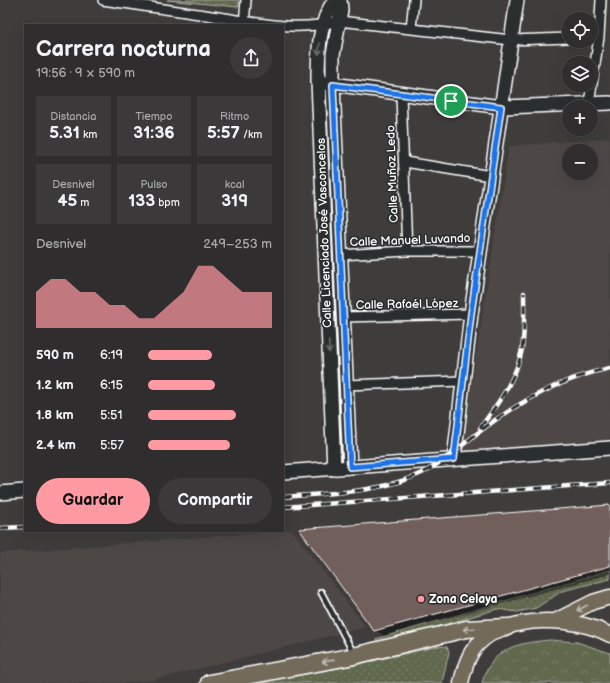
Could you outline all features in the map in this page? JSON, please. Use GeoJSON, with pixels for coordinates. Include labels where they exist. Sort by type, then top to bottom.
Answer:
{"type":"FeatureCollection","features":[{"type":"Feature","properties":{"kind":"highway"},"geometry":{"type":"LineString","coordinates":[[209,683],[355,656],[466,629],[508,627]]}},
{"type":"Feature","properties":{"kind":"main road"},"geometry":{"type":"LineString","coordinates":[[555,621],[593,602],[610,597]]}},
{"type":"Feature","properties":{"kind":"main road"},"geometry":{"type":"LineString","coordinates":[[461,683],[468,660],[478,644],[489,635],[508,627],[525,622],[555,621],[582,625],[610,634]]}},
{"type":"Feature","properties":{"kind":"street"},"geometry":{"type":"LineString","coordinates":[[104,0],[244,23],[259,24]]}},
{"type":"Feature","properties":{"kind":"street"},"geometry":{"type":"LineString","coordinates":[[244,23],[246,0]]}},
{"type":"Feature","properties":{"kind":"street","name":"Calle Licenciado José Vasconcelos"},"geometry":{"type":"LineString","coordinates":[[334,469],[318,55],[323,25],[329,8],[336,0]]}},
{"type":"Feature","properties":{"kind":"street","name":"Calle Licenciado José Vasconcelos"},"geometry":{"type":"LineString","coordinates":[[340,0],[341,10],[333,55],[333,85],[345,385],[350,467]]}},
{"type":"Feature","properties":{"kind":"street"},"geometry":{"type":"LineString","coordinates":[[411,28],[414,0]]}},
{"type":"Feature","properties":{"kind":"street"},"geometry":{"type":"LineString","coordinates":[[454,459],[471,314],[518,0]]}},
{"type":"Feature","properties":{"kind":"street"},"geometry":{"type":"LineString","coordinates":[[598,18],[601,0]]}},
{"type":"Feature","properties":{"kind":"street"},"geometry":{"type":"LineString","coordinates":[[284,26],[304,27],[323,25],[339,21],[511,40],[562,38]]}},
{"type":"Feature","properties":{"kind":"street"},"geometry":{"type":"LineString","coordinates":[[589,100],[594,48]]}},
{"type":"Feature","properties":{"kind":"street"},"geometry":{"type":"LineString","coordinates":[[318,81],[333,85],[401,95],[501,107],[562,105]]}},
{"type":"Feature","properties":{"kind":"street","name":"Calle Muñoz Ledo"},"geometry":{"type":"LineString","coordinates":[[401,95],[407,251]]}},
{"type":"Feature","properties":{"kind":"street"},"geometry":{"type":"LineString","coordinates":[[598,104],[610,103]]}},
{"type":"Feature","properties":{"kind":"street"},"geometry":{"type":"LineString","coordinates":[[404,162],[491,176]]}},
{"type":"Feature","properties":{"kind":"street","name":"Calle Manuel Luvando"},"geometry":{"type":"LineString","coordinates":[[340,255],[407,251],[481,251]]}},
{"type":"Feature","properties":{"kind":"street","name":"Calle Rafaél López"},"geometry":{"type":"LineString","coordinates":[[342,317],[471,314]]}},
{"type":"Feature","properties":{"kind":"street"},"geometry":{"type":"LineString","coordinates":[[345,385],[463,381]]}},
{"type":"Feature","properties":{"kind":"street"},"geometry":{"type":"LineString","coordinates":[[284,472],[610,448]]}},
{"type":"Feature","properties":{"kind":"street"},"geometry":{"type":"LineString","coordinates":[[0,493],[24,491]]}},
{"type":"Feature","properties":{"kind":"lane"},"geometry":{"type":"LineString","coordinates":[[321,592],[355,656]]}},
{"type":"Feature","properties":{"kind":"shaded area"},"geometry":{"type":"Polygon","coordinates":[[[610,138],[610,440],[461,452],[509,146],[610,138]]]}},
{"type":"Feature","properties":{"kind":"shaded area"},"geometry":{"type":"Polygon","coordinates":[[[292,530],[366,627],[153,680],[121,683],[0,683],[0,553],[267,532],[284,532],[284,531],[292,530]]]}},
{"type":"Feature","properties":{"kind":"green space"},"geometry":{"type":"Polygon","coordinates":[[[167,0],[239,0],[238,7],[167,0]]]}},
{"type":"Feature","properties":{"kind":"green space"},"geometry":{"type":"Polygon","coordinates":[[[610,570],[610,579],[562,591],[536,608],[517,612],[497,609],[427,630],[419,635],[378,647],[376,639],[610,570]]]}},
{"type":"Feature","properties":{"kind":"green space"},"geometry":{"type":"Polygon","coordinates":[[[550,640],[577,642],[610,653],[610,683],[482,683],[486,671],[499,654],[517,645],[550,640]]]}},
{"type":"Feature","properties":{"kind":"green space"},"geometry":{"type":"Polygon","coordinates":[[[439,646],[447,647],[449,652],[442,683],[255,683],[355,665],[439,646]]]}},
{"type":"Feature","properties":{"kind":"building","name":"Zona Celaya"},"geometry":{"type":"Polygon","coordinates":[[[610,505],[610,566],[374,631],[299,529],[610,505]]]}},
{"type":"Feature","properties":{"kind":"railway"},"geometry":{"type":"LineString","coordinates":[[480,428],[506,391],[516,370],[524,335],[524,293]]}},
{"type":"Feature","properties":{"kind":"railway"},"geometry":{"type":"LineString","coordinates":[[284,497],[356,491],[392,484],[409,478],[426,471],[439,463],[490,423],[522,403],[573,379],[610,368]]}},
{"type":"Feature","properties":{"kind":"railway"},"geometry":{"type":"LineString","coordinates":[[284,507],[610,483]]}},
{"type":"Feature","properties":{"kind":"railway"},"geometry":{"type":"LineString","coordinates":[[0,528],[24,527]]}},
{"type":"Feature","properties":{"kind":"place","name":"Zona Celaya"},"geometry":{"type":"Point","coordinates":[421,599]}},
{"type":"Feature","properties":{"kind":"route"},"geometry":{"type":"LineString","coordinates":[[333,85],[451,101],[501,107],[471,314],[454,459],[350,467],[345,385],[333,85]]}}]}
